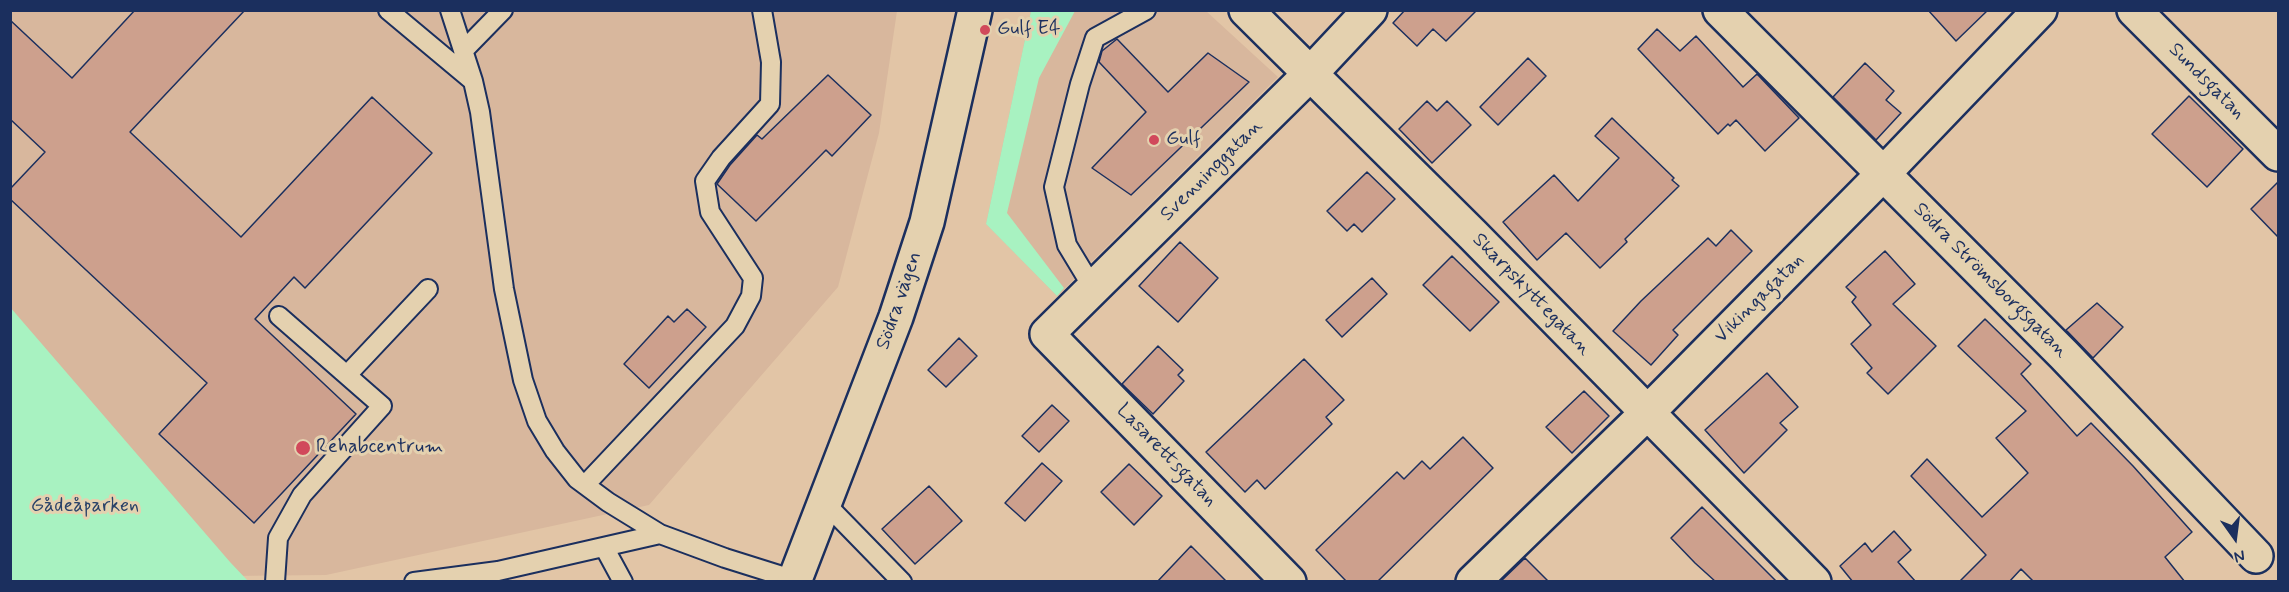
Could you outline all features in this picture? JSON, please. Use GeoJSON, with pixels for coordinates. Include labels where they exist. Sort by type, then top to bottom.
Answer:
{"type":"FeatureCollection","features":[{"type":"Feature","properties":{"kind":"main road","name":"Södra vägen"},"geometry":{"type":"LineString","coordinates":[[794,581],[896,317],[927,222],[975,10]]}},
{"type":"Feature","properties":{"kind":"main road","name":"Skarpskyttegatan"},"geometry":{"type":"LineString","coordinates":[[1246,10],[1473,235],[1814,582]]}},
{"type":"Feature","properties":{"kind":"main road","name":"Svenninggatan"},"geometry":{"type":"LineString","coordinates":[[1051,330],[1310,74],[1370,10]]}},
{"type":"Feature","properties":{"kind":"main road","name":"Södra Strömsborgsgatan"},"geometry":{"type":"LineString","coordinates":[[1720,10],[2064,355],[2256,556]]}},
{"type":"Feature","properties":{"kind":"main road","name":"Vikingagatan"},"geometry":{"type":"LineString","coordinates":[[1473,582],[1647,414],[1883,174],[2040,10]]}},
{"type":"Feature","properties":{"kind":"main road","name":"Sundsgatan"},"geometry":{"type":"LineString","coordinates":[[2134,10],[2278,154]]}},
{"type":"Feature","properties":{"kind":"main road","name":"Lasarettsgatan"},"geometry":{"type":"LineString","coordinates":[[1051,330],[1047,334],[1289,582]]}},
{"type":"Feature","properties":{"kind":"lane"},"geometry":{"type":"LineString","coordinates":[[388,10],[472,81]]}},
{"type":"Feature","properties":{"kind":"lane"},"geometry":{"type":"LineString","coordinates":[[450,10],[480,112],[504,289],[523,380],[537,421],[555,451],[585,485],[660,534],[794,581]]}},
{"type":"Feature","properties":{"kind":"lane"},"geometry":{"type":"LineString","coordinates":[[463,51],[502,10]]}},
{"type":"Feature","properties":{"kind":"lane"},"geometry":{"type":"LineString","coordinates":[[585,485],[735,326],[752,296],[753,278],[710,212],[705,181],[721,158],[770,104],[771,62],[762,10]]}},
{"type":"Feature","properties":{"kind":"lane"},"geometry":{"type":"LineString","coordinates":[[1093,288],[1067,245],[1054,187],[1080,84],[1095,38],[1146,10]]}},
{"type":"Feature","properties":{"kind":"lane"},"geometry":{"type":"LineString","coordinates":[[347,375],[428,289]]}},
{"type":"Feature","properties":{"kind":"lane"},"geometry":{"type":"LineString","coordinates":[[275,582],[278,538],[302,495],[382,406],[279,316]]}},
{"type":"Feature","properties":{"kind":"lane"},"geometry":{"type":"LineString","coordinates":[[825,503],[902,582]]}},
{"type":"Feature","properties":{"kind":"lane"},"geometry":{"type":"LineString","coordinates":[[414,582],[498,571],[660,534]]}},
{"type":"Feature","properties":{"kind":"lane"},"geometry":{"type":"LineString","coordinates":[[604,547],[623,582]]}},
{"type":"Feature","properties":{"kind":"shaded area"},"geometry":{"type":"Polygon","coordinates":[[[11,11],[897,11],[879,133],[838,287],[649,505],[326,575],[28,578],[11,548],[11,11]]]}},
{"type":"Feature","properties":{"kind":"shaded area"},"geometry":{"type":"Polygon","coordinates":[[[1031,11],[1206,11],[1278,77],[1057,296],[986,224],[1031,11]]]}},
{"type":"Feature","properties":{"kind":"green space"},"geometry":{"type":"Polygon","coordinates":[[[1031,11],[1075,11],[1039,78],[1007,213],[1064,288],[1057,296],[986,224],[1031,11]]]}},
{"type":"Feature","properties":{"kind":"green space","name":"Gådeåparken"},"geometry":{"type":"Polygon","coordinates":[[[10,307],[230,562],[248,581],[11,581],[10,307]]]}},
{"type":"Feature","properties":{"kind":"building"},"geometry":{"type":"Polygon","coordinates":[[[135,10],[245,10],[130,132],[241,237],[372,97],[432,153],[305,288],[294,277],[255,319],[356,414],[254,523],[159,434],[207,383],[10,199],[10,189],[45,152],[10,119],[10,20],[72,78],[135,10]]]}},
{"type":"Feature","properties":{"kind":"building"},"geometry":{"type":"Polygon","coordinates":[[[1405,10],[1477,10],[1446,41],[1433,29],[1417,46],[1393,23],[1405,10]]]}},
{"type":"Feature","properties":{"kind":"building"},"geometry":{"type":"Polygon","coordinates":[[[1928,10],[1988,10],[1956,41],[1928,10]]]}},
{"type":"Feature","properties":{"kind":"building"},"geometry":{"type":"Polygon","coordinates":[[[1657,29],[1680,51],[1696,36],[1743,87],[1757,74],[1799,118],[1765,151],[1736,120],[1718,134],[1638,49],[1657,29]]]}},
{"type":"Feature","properties":{"kind":"building","name":"Gulf"},"geometry":{"type":"Polygon","coordinates":[[[1117,39],[1168,92],[1208,53],[1249,82],[1131,195],[1092,168],[1146,112],[1099,62],[1102,51],[1117,39]]]}},
{"type":"Feature","properties":{"kind":"building"},"geometry":{"type":"Polygon","coordinates":[[[1528,58],[1546,76],[1498,125],[1480,107],[1528,58]]]}},
{"type":"Feature","properties":{"kind":"building"},"geometry":{"type":"Polygon","coordinates":[[[1865,63],[1894,91],[1886,100],[1901,113],[1876,140],[1833,97],[1865,63]]]}},
{"type":"Feature","properties":{"kind":"building"},"geometry":{"type":"Polygon","coordinates":[[[828,75],[871,115],[832,156],[826,150],[756,221],[717,184],[730,165],[757,135],[762,139],[828,75]]]}},
{"type":"Feature","properties":{"kind":"building"},"geometry":{"type":"Polygon","coordinates":[[[2189,96],[2243,149],[2207,187],[2152,134],[2189,96]]]}},
{"type":"Feature","properties":{"kind":"building"},"geometry":{"type":"Polygon","coordinates":[[[1427,101],[1437,111],[1447,101],[1471,125],[1432,163],[1399,129],[1427,101]]]}},
{"type":"Feature","properties":{"kind":"building"},"geometry":{"type":"Polygon","coordinates":[[[1612,118],[1674,178],[1672,180],[1679,186],[1625,239],[1627,242],[1600,268],[1566,233],[1537,260],[1503,222],[1554,175],[1578,201],[1619,158],[1595,136],[1612,118]]]}},
{"type":"Feature","properties":{"kind":"building"},"geometry":{"type":"Polygon","coordinates":[[[1367,172],[1395,199],[1362,232],[1354,224],[1347,231],[1327,211],[1367,172]]]}},
{"type":"Feature","properties":{"kind":"building"},"geometry":{"type":"Polygon","coordinates":[[[2278,182],[2278,237],[2251,209],[2278,182]]]}},
{"type":"Feature","properties":{"kind":"building"},"geometry":{"type":"Polygon","coordinates":[[[1731,230],[1752,251],[1673,330],[1678,335],[1651,365],[1613,331],[1641,301],[1708,238],[1716,246],[1731,230]]]}},
{"type":"Feature","properties":{"kind":"building"},"geometry":{"type":"Polygon","coordinates":[[[1180,242],[1218,278],[1178,322],[1139,286],[1180,242]]]}},
{"type":"Feature","properties":{"kind":"building"},"geometry":{"type":"Polygon","coordinates":[[[1885,251],[1915,284],[1893,304],[1936,346],[1888,394],[1867,373],[1872,368],[1851,344],[1871,325],[1852,302],[1856,297],[1846,287],[1885,251]]]}},
{"type":"Feature","properties":{"kind":"building"},"geometry":{"type":"Polygon","coordinates":[[[1452,256],[1499,302],[1470,331],[1423,285],[1452,256]]]}},
{"type":"Feature","properties":{"kind":"building"},"geometry":{"type":"Polygon","coordinates":[[[1372,278],[1387,294],[1342,337],[1326,320],[1372,278]]]}},
{"type":"Feature","properties":{"kind":"building"},"geometry":{"type":"Polygon","coordinates":[[[2097,303],[2123,327],[2093,358],[2066,330],[2097,303]]]}},
{"type":"Feature","properties":{"kind":"building"},"geometry":{"type":"Polygon","coordinates":[[[687,309],[706,327],[649,388],[624,364],[668,316],[674,322],[687,309]]]}},
{"type":"Feature","properties":{"kind":"building"},"geometry":{"type":"Polygon","coordinates":[[[1985,319],[2031,364],[2021,374],[2077,436],[2091,423],[2192,532],[2165,557],[2185,582],[2034,582],[2021,569],[2009,582],[1959,582],[1986,555],[1911,476],[1927,459],[1982,517],[2028,473],[1996,438],[2026,411],[1958,346],[1985,319]]]}},
{"type":"Feature","properties":{"kind":"building"},"geometry":{"type":"Polygon","coordinates":[[[959,338],[977,356],[946,387],[928,370],[959,338]]]}},
{"type":"Feature","properties":{"kind":"building"},"geometry":{"type":"Polygon","coordinates":[[[1158,346],[1183,370],[1178,375],[1184,381],[1153,414],[1122,384],[1158,346]]]}},
{"type":"Feature","properties":{"kind":"building"},"geometry":{"type":"Polygon","coordinates":[[[1304,359],[1344,400],[1326,417],[1332,424],[1265,489],[1257,480],[1245,492],[1206,452],[1304,359]]]}},
{"type":"Feature","properties":{"kind":"building"},"geometry":{"type":"Polygon","coordinates":[[[1767,373],[1798,407],[1780,423],[1787,430],[1744,473],[1705,430],[1767,373]]]}},
{"type":"Feature","properties":{"kind":"building"},"geometry":{"type":"Polygon","coordinates":[[[1584,391],[1609,416],[1572,453],[1546,427],[1584,391]]]}},
{"type":"Feature","properties":{"kind":"building"},"geometry":{"type":"Polygon","coordinates":[[[1052,405],[1069,421],[1039,452],[1022,436],[1052,405]]]}},
{"type":"Feature","properties":{"kind":"building"},"geometry":{"type":"Polygon","coordinates":[[[1463,437],[1493,468],[1377,582],[1347,582],[1316,550],[1397,472],[1404,479],[1422,461],[1430,469],[1463,437]]]}},
{"type":"Feature","properties":{"kind":"building"},"geometry":{"type":"Polygon","coordinates":[[[1042,463],[1062,481],[1025,521],[1005,503],[1042,463]]]}},
{"type":"Feature","properties":{"kind":"building"},"geometry":{"type":"Polygon","coordinates":[[[1129,464],[1162,496],[1134,525],[1101,492],[1129,464]]]}},
{"type":"Feature","properties":{"kind":"building"},"geometry":{"type":"Polygon","coordinates":[[[929,486],[962,521],[915,564],[882,529],[929,486]]]}},
{"type":"Feature","properties":{"kind":"building"},"geometry":{"type":"Polygon","coordinates":[[[1702,507],[1777,582],[1716,582],[1695,563],[1671,538],[1702,507]]]}},
{"type":"Feature","properties":{"kind":"building"},"geometry":{"type":"Polygon","coordinates":[[[1894,531],[1911,550],[1898,562],[1916,582],[1853,582],[1840,566],[1865,543],[1872,552],[1894,531]]]}},
{"type":"Feature","properties":{"kind":"building"},"geometry":{"type":"Polygon","coordinates":[[[1191,546],[1227,582],[1157,582],[1191,546]]]}},
{"type":"Feature","properties":{"kind":"building"},"geometry":{"type":"Polygon","coordinates":[[[1525,558],[1549,582],[1500,582],[1525,558]]]}},
{"type":"Feature","properties":{"kind":"place","name":"Gulf E4"},"geometry":{"type":"Point","coordinates":[985,30]}},
{"type":"Feature","properties":{"kind":"place","name":"Gulf"},"geometry":{"type":"Point","coordinates":[1154,140]}},
{"type":"Feature","properties":{"kind":"place","name":"Rehabcentrum"},"geometry":{"type":"Point","coordinates":[303,448]}}]}
